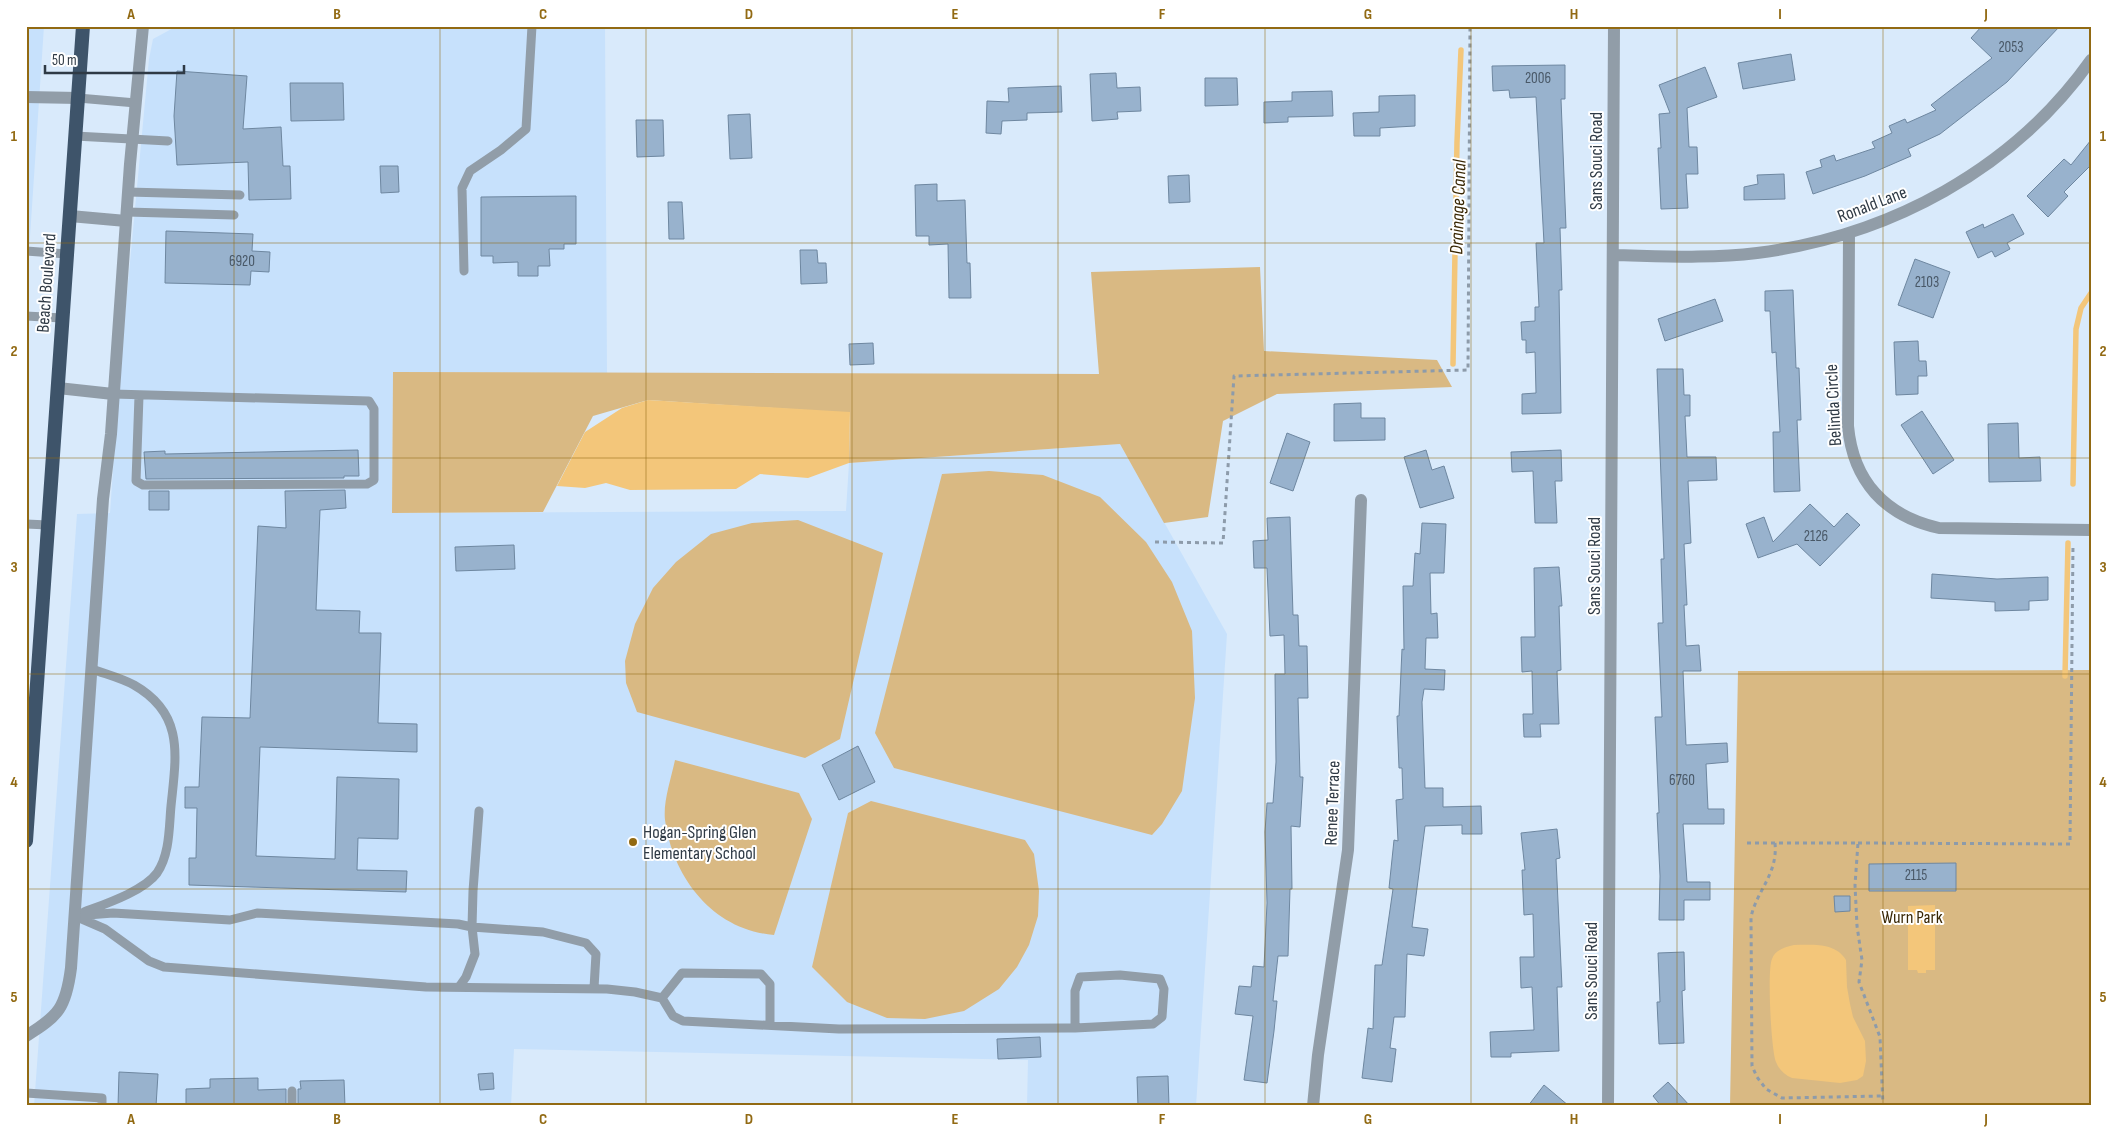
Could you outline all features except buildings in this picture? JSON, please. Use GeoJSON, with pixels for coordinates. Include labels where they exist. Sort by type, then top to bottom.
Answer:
{"type":"FeatureCollection","features":[{"type":"Feature","properties":{"kind":"highway","name":"Beach Boulevard"},"geometry":{"type":"LineString","coordinates":[[26,841],[29,762],[48,525],[83,26]]}},
{"type":"Feature","properties":{"kind":"street"},"geometry":{"type":"LineString","coordinates":[[26,1036],[49,1022],[61,1007],[69,982],[103,499],[142,26]]}},
{"type":"Feature","properties":{"kind":"street","name":"Sans Souci Road"},"geometry":{"type":"LineString","coordinates":[[1608,1106],[1614,26]]}},
{"type":"Feature","properties":{"kind":"street","name":"Ronald Lane"},"geometry":{"type":"LineString","coordinates":[[1613,255],[1709,257],[1756,253],[1799,246],[1849,233],[1915,207],[1977,172],[2034,128],[2091,60]]}},
{"type":"Feature","properties":{"kind":"street"},"geometry":{"type":"LineString","coordinates":[[26,97],[78,98]]}},
{"type":"Feature","properties":{"kind":"street"},"geometry":{"type":"LineString","coordinates":[[70,216],[126,216]]}},
{"type":"Feature","properties":{"kind":"street","name":"Belinda Circle"},"geometry":{"type":"LineString","coordinates":[[1849,233],[1848,426],[1850,446],[1856,464],[1867,483],[1881,500],[1892,508],[1918,523],[1939,528],[2091,530]]}},
{"type":"Feature","properties":{"kind":"street"},"geometry":{"type":"LineString","coordinates":[[58,388],[113,394]]}},
{"type":"Feature","properties":{"kind":"street","name":"Renee Terrace"},"geometry":{"type":"LineString","coordinates":[[1313,1106],[1318,1056],[1348,850],[1361,500]]}},
{"type":"Feature","properties":{"kind":"lane"},"geometry":{"type":"LineString","coordinates":[[464,271],[462,188],[470,171],[502,150],[526,129],[532,26]]}},
{"type":"Feature","properties":{"kind":"lane"},"geometry":{"type":"LineString","coordinates":[[78,98],[136,103]]}},
{"type":"Feature","properties":{"kind":"lane"},"geometry":{"type":"LineString","coordinates":[[75,136],[168,141]]}},
{"type":"Feature","properties":{"kind":"lane"},"geometry":{"type":"LineString","coordinates":[[128,192],[240,196]]}},
{"type":"Feature","properties":{"kind":"lane"},"geometry":{"type":"LineString","coordinates":[[126,216],[234,215]]}},
{"type":"Feature","properties":{"kind":"lane"},"geometry":{"type":"LineString","coordinates":[[26,251],[67,254]]}},
{"type":"Feature","properties":{"kind":"lane"},"geometry":{"type":"LineString","coordinates":[[26,316],[62,318]]}},
{"type":"Feature","properties":{"kind":"lane"},"geometry":{"type":"LineString","coordinates":[[113,394],[369,400],[374,410],[374,480],[366,484],[143,485],[136,481],[139,396]]}},
{"type":"Feature","properties":{"kind":"lane"},"geometry":{"type":"LineString","coordinates":[[26,524],[48,525]]}},
{"type":"Feature","properties":{"kind":"lane"},"geometry":{"type":"LineString","coordinates":[[75,916],[131,894],[157,873],[166,851],[176,750],[171,721],[158,703],[134,685],[92,669]]}},
{"type":"Feature","properties":{"kind":"lane"},"geometry":{"type":"LineString","coordinates":[[459,987],[466,977],[474,954],[472,927],[479,811]]}},
{"type":"Feature","properties":{"kind":"lane"},"geometry":{"type":"LineString","coordinates":[[75,916],[113,913],[230,920],[257,913],[458,924],[472,927],[542,932],[586,942],[596,954],[594,988]]}},
{"type":"Feature","properties":{"kind":"lane"},"geometry":{"type":"LineString","coordinates":[[75,916],[105,928],[149,961],[164,967],[426,987],[594,988],[635,992],[662,998],[673,1016],[683,1021],[849,1029],[1075,1028],[1153,1024],[1162,1017],[1164,989],[1160,979],[1120,975],[1080,977],[1075,991],[1075,1028]]}},
{"type":"Feature","properties":{"kind":"lane"},"geometry":{"type":"LineString","coordinates":[[662,998],[682,973],[761,974],[770,984],[770,1025]]}},
{"type":"Feature","properties":{"kind":"lane"},"geometry":{"type":"LineString","coordinates":[[292,1091],[292,1106]]}},
{"type":"Feature","properties":{"kind":"lane"},"geometry":{"type":"LineString","coordinates":[[26,1093],[102,1098],[102,1106]]}},
{"type":"Feature","properties":{"kind":"path"},"geometry":{"type":"LineString","coordinates":[[1155,542],[1223,543],[1234,376],[1468,370],[1470,26]]}},
{"type":"Feature","properties":{"kind":"path"},"geometry":{"type":"LineString","coordinates":[[1747,843],[2070,844],[2074,531]]}},
{"type":"Feature","properties":{"kind":"path"},"geometry":{"type":"LineString","coordinates":[[1776,843],[1775,863],[1751,917],[1752,1066],[1766,1089],[1782,1098],[1883,1096]]}},
{"type":"Feature","properties":{"kind":"path"},"geometry":{"type":"LineString","coordinates":[[1858,844],[1856,899],[1862,960],[1859,982],[1880,1037],[1884,1106]]}},
{"type":"Feature","properties":{"kind":"shaded area"},"geometry":{"type":"Polygon","coordinates":[[[26,26],[44,26],[26,297],[26,26]]]}},
{"type":"Feature","properties":{"kind":"shaded area","name":"Hogan-Spring Glen Elementary School"},"geometry":{"type":"Polygon","coordinates":[[[177,26],[605,26],[607,373],[393,372],[392,513],[846,511],[849,463],[1120,444],[1227,634],[1196,1106],[1027,1106],[1028,1060],[514,1049],[511,1106],[34,1106],[77,514],[110,513],[120,369],[149,59],[153,39],[177,26]]]}},
{"type":"Feature","properties":{"kind":"shaded area"},"geometry":{"type":"Polygon","coordinates":[[[648,400],[850,412],[849,463],[808,478],[760,474],[736,489],[630,490],[606,483],[585,488],[557,486],[585,432],[622,408],[648,400]]]}},
{"type":"Feature","properties":{"kind":"shaded area"},"geometry":{"type":"Polygon","coordinates":[[[1935,905],[1935,970],[1926,970],[1926,973],[1918,973],[1917,970],[1908,970],[1908,906],[1935,905]]]}},
{"type":"Feature","properties":{"kind":"shaded area"},"geometry":{"type":"Polygon","coordinates":[[[1794,945],[1829,947],[1836,950],[1846,960],[1847,987],[1853,1017],[1865,1041],[1866,1061],[1863,1076],[1857,1080],[1840,1083],[1792,1078],[1782,1072],[1777,1065],[1771,1027],[1771,966],[1775,953],[1794,945]]]}},
{"type":"Feature","properties":{"kind":"green space"},"geometry":{"type":"Polygon","coordinates":[[[1260,267],[1264,351],[1437,360],[1452,387],[1277,394],[1223,421],[1208,517],[1164,523],[1120,444],[849,463],[850,413],[648,400],[593,416],[543,512],[392,513],[393,372],[1099,374],[1091,272],[1260,267]]]}},
{"type":"Feature","properties":{"kind":"green space"},"geometry":{"type":"Polygon","coordinates":[[[989,471],[1043,475],[1100,497],[1146,542],[1172,582],[1192,631],[1195,698],[1182,791],[1162,824],[1152,835],[894,768],[875,733],[942,474],[989,471]]]}},
{"type":"Feature","properties":{"kind":"green space"},"geometry":{"type":"Polygon","coordinates":[[[798,520],[883,553],[840,739],[805,758],[637,712],[626,683],[625,661],[635,624],[653,588],[676,562],[711,534],[752,523],[798,520]]]}},
{"type":"Feature","properties":{"kind":"green space","name":"Wurn Park"},"geometry":{"type":"Polygon","coordinates":[[[2091,670],[2091,1106],[1730,1106],[1738,671],[2091,670]]]}},
{"type":"Feature","properties":{"kind":"green space"},"geometry":{"type":"Polygon","coordinates":[[[675,760],[799,793],[812,819],[774,935],[752,931],[732,923],[715,912],[687,881],[669,841],[665,820],[666,798],[675,760]]]}},
{"type":"Feature","properties":{"kind":"green space"},"geometry":{"type":"Polygon","coordinates":[[[871,801],[1025,840],[1034,854],[1039,891],[1038,916],[1029,945],[1017,967],[999,989],[964,1011],[925,1019],[887,1018],[847,1002],[812,967],[848,813],[871,801]]]}},
{"type":"Feature","properties":{"kind":"waterway","name":"Drainage Canal"},"geometry":{"type":"LineString","coordinates":[[1453,364],[1457,142],[1461,50]]}},
{"type":"Feature","properties":{"kind":"waterway","name":"Drainage Canal"},"geometry":{"type":"LineString","coordinates":[[2073,484],[2076,329],[2081,308],[2091,293]]}},
{"type":"Feature","properties":{"kind":"waterway"},"geometry":{"type":"LineString","coordinates":[[2065,676],[2068,543]]}},
{"type":"Feature","properties":{"kind":"place","name":"Hogan-Spring Glen Elementary School"},"geometry":{"type":"Point","coordinates":[633,842]}}]}
